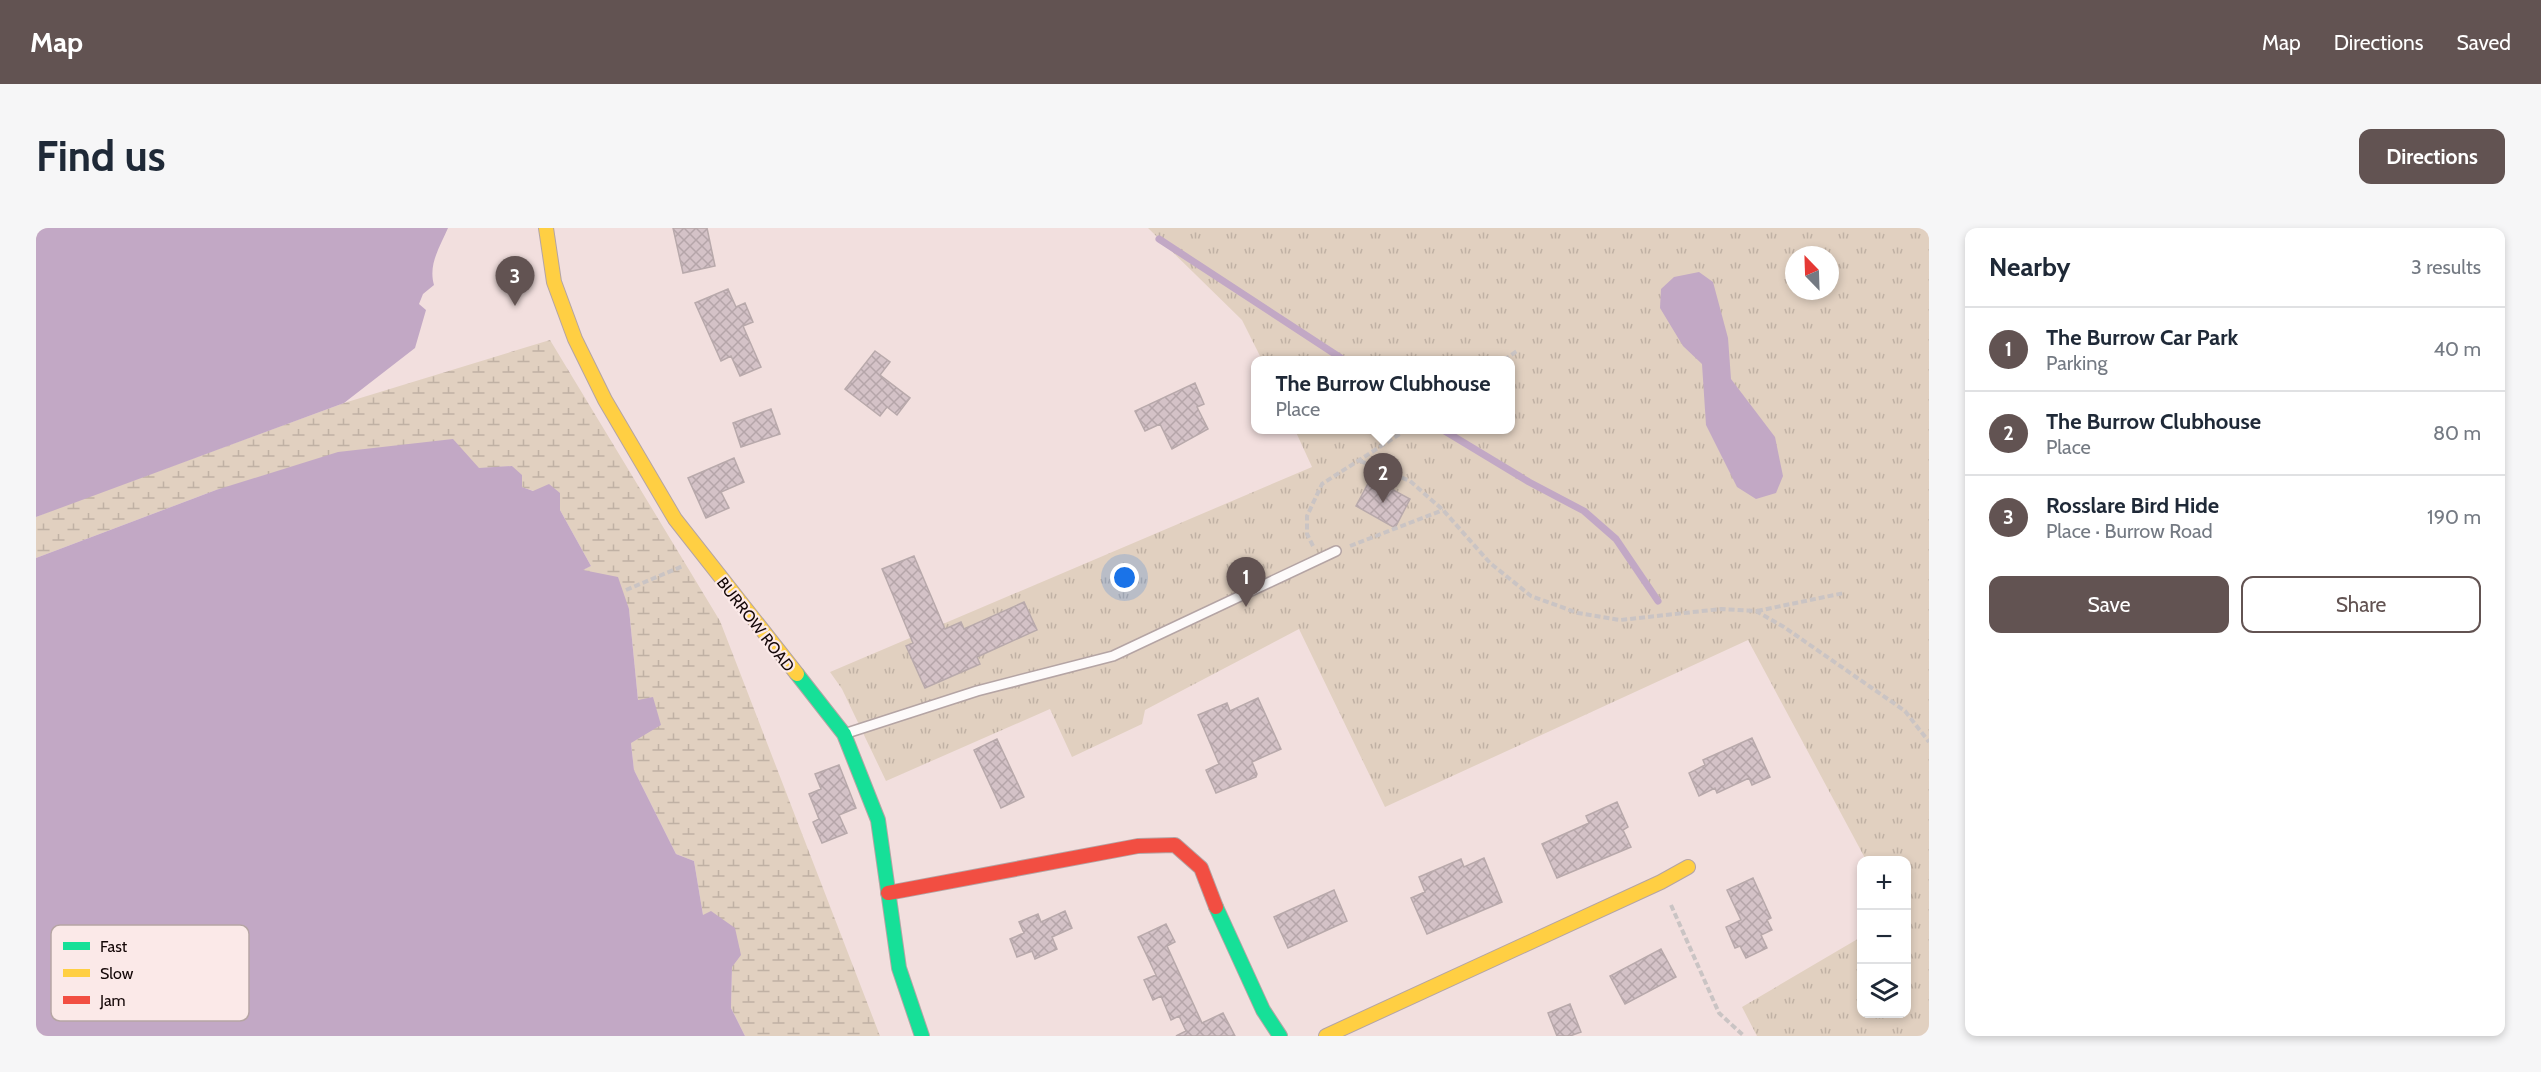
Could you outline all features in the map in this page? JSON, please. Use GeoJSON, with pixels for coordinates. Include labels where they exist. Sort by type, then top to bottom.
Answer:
{"type":"FeatureCollection","features":[{"type":"Feature","properties":{"kind":"street","name":"BURROW ROAD"},"geometry":{"type":"LineString","coordinates":[[546,228],[554,282],[575,339],[606,400],[675,519],[844,734],[878,820],[899,968],[922,1036]]}},
{"type":"Feature","properties":{"kind":"street"},"geometry":{"type":"LineString","coordinates":[[888,894],[1138,846],[1175,845],[1201,868],[1222,922],[1263,1010],[1280,1036]]}},
{"type":"Feature","properties":{"kind":"street"},"geometry":{"type":"LineString","coordinates":[[1326,1036],[1661,882],[1688,867]]}},
{"type":"Feature","properties":{"kind":"lane"},"geometry":{"type":"LineString","coordinates":[[844,734],[978,692],[1113,656],[1336,551]]}},
{"type":"Feature","properties":{"kind":"path"},"geometry":{"type":"LineString","coordinates":[[1510,356],[1517,351]]}},
{"type":"Feature","properties":{"kind":"path"},"geometry":{"type":"LineString","coordinates":[[1320,560],[1307,534],[1307,516],[1322,484],[1399,434]]}},
{"type":"Feature","properties":{"kind":"path"},"geometry":{"type":"LineString","coordinates":[[1360,461],[1410,481],[1443,510],[1490,563],[1532,596],[1578,613],[1620,620],[1721,609],[1756,611],[1844,593]]}},
{"type":"Feature","properties":{"kind":"path"},"geometry":{"type":"LineString","coordinates":[[1336,551],[1443,510]]}},
{"type":"Feature","properties":{"kind":"path"},"geometry":{"type":"LineString","coordinates":[[626,590],[703,557]]}},
{"type":"Feature","properties":{"kind":"path"},"geometry":{"type":"LineString","coordinates":[[1756,611],[1784,627],[1905,711],[1929,742]]}},
{"type":"Feature","properties":{"kind":"path"},"geometry":{"type":"LineString","coordinates":[[1661,882],[1719,1013],[1744,1036]]}},
{"type":"Feature","properties":{"kind":"green space"},"geometry":{"type":"Polygon","coordinates":[[[1148,228],[1929,228],[1929,1036],[1757,1036],[1742,1007],[1857,939],[1857,1018],[1911,1018],[1911,856],[1864,856],[1748,640],[1385,807],[1299,629],[1145,710],[1142,724],[1072,757],[1050,709],[886,781],[842,689],[830,672],[1312,467],[1297,434],[1515,434],[1515,356],[1260,356],[1242,320],[1148,228]]]}},
{"type":"Feature","properties":{"kind":"green space"},"geometry":{"type":"Polygon","coordinates":[[[550,340],[720,621],[880,1036],[745,1036],[731,1008],[732,967],[703,915],[694,861],[676,854],[634,770],[631,743],[638,700],[629,609],[582,570],[591,566],[560,510],[560,493],[534,491],[521,487],[512,466],[216,490],[36,558],[36,517],[344,403],[550,340]]]}},
{"type":"Feature","properties":{"kind":"shaded area"},"geometry":{"type":"Polygon","coordinates":[[[36,228],[448,228],[434,263],[434,285],[423,294],[419,304],[426,310],[415,348],[344,403],[36,517],[36,228]]]}},
{"type":"Feature","properties":{"kind":"shaded area"},"geometry":{"type":"Polygon","coordinates":[[[1699,272],[1713,282],[1728,338],[1731,379],[1775,437],[1783,476],[1776,493],[1756,499],[1737,487],[1706,425],[1702,364],[1683,346],[1660,308],[1661,289],[1674,277],[1699,272]]]}},
{"type":"Feature","properties":{"kind":"shaded area"},"geometry":{"type":"Polygon","coordinates":[[[453,439],[479,468],[512,466],[522,475],[522,487],[533,491],[549,484],[560,493],[560,510],[591,566],[583,570],[618,577],[629,609],[638,700],[653,697],[661,725],[631,743],[634,770],[676,854],[694,861],[703,915],[711,911],[735,928],[741,955],[732,967],[731,1008],[745,1036],[36,1036],[36,558],[216,490],[338,452],[453,439]]]}},
{"type":"Feature","properties":{"kind":"building"},"geometry":{"type":"Polygon","coordinates":[[[673,228],[707,228],[715,266],[683,273],[673,228]]]}},
{"type":"Feature","properties":{"kind":"building"},"geometry":{"type":"Polygon","coordinates":[[[728,289],[736,307],[745,303],[753,322],[743,326],[761,367],[740,376],[731,356],[721,361],[695,303],[728,289]]]}},
{"type":"Feature","properties":{"kind":"building"},"geometry":{"type":"Polygon","coordinates":[[[875,351],[890,362],[880,375],[910,398],[897,415],[887,407],[880,416],[845,389],[875,351]]]}},
{"type":"Feature","properties":{"kind":"building"},"geometry":{"type":"Polygon","coordinates":[[[1195,383],[1204,404],[1197,407],[1208,429],[1172,449],[1160,424],[1145,431],[1135,411],[1195,383]]]}},
{"type":"Feature","properties":{"kind":"building"},"geometry":{"type":"Polygon","coordinates":[[[771,409],[780,434],[741,447],[733,423],[771,409]]]}},
{"type":"Feature","properties":{"kind":"building"},"geometry":{"type":"Polygon","coordinates":[[[734,458],[744,482],[721,492],[729,508],[706,518],[688,478],[734,458]]]}},
{"type":"Feature","properties":{"kind":"building"},"geometry":{"type":"Polygon","coordinates":[[[1371,478],[1410,499],[1395,528],[1356,506],[1371,478]]]}},
{"type":"Feature","properties":{"kind":"building"},"geometry":{"type":"Polygon","coordinates":[[[914,556],[945,629],[961,622],[964,629],[1024,602],[1037,630],[977,657],[980,664],[925,688],[906,646],[913,643],[882,569],[914,556]]]}},
{"type":"Feature","properties":{"kind":"building"},"geometry":{"type":"Polygon","coordinates":[[[1258,698],[1281,749],[1252,762],[1256,777],[1216,793],[1206,770],[1219,764],[1198,715],[1227,703],[1230,711],[1258,698]]]}},
{"type":"Feature","properties":{"kind":"building"},"geometry":{"type":"Polygon","coordinates":[[[1752,738],[1770,777],[1752,785],[1749,778],[1717,793],[1715,788],[1699,796],[1689,773],[1705,765],[1703,760],[1752,738]]]}},
{"type":"Feature","properties":{"kind":"building"},"geometry":{"type":"Polygon","coordinates":[[[997,739],[1024,797],[1001,808],[974,750],[997,739]]]}},
{"type":"Feature","properties":{"kind":"building"},"geometry":{"type":"Polygon","coordinates":[[[839,765],[856,808],[839,815],[847,833],[822,843],[813,822],[819,819],[809,794],[821,789],[815,774],[839,765]]]}},
{"type":"Feature","properties":{"kind":"building"},"geometry":{"type":"Polygon","coordinates":[[[1617,802],[1628,827],[1623,830],[1631,847],[1557,878],[1542,844],[1589,823],[1586,816],[1617,802]]]}},
{"type":"Feature","properties":{"kind":"building"},"geometry":{"type":"Polygon","coordinates":[[[1484,858],[1502,902],[1427,934],[1411,898],[1425,892],[1419,877],[1461,859],[1464,867],[1484,858]]]}},
{"type":"Feature","properties":{"kind":"building"},"geometry":{"type":"Polygon","coordinates":[[[1753,878],[1771,918],[1767,920],[1772,930],[1761,935],[1767,948],[1746,958],[1740,946],[1735,948],[1726,927],[1741,920],[1727,890],[1753,878]]]}},
{"type":"Feature","properties":{"kind":"building"},"geometry":{"type":"Polygon","coordinates":[[[1334,890],[1347,921],[1288,948],[1274,917],[1334,890]]]}},
{"type":"Feature","properties":{"kind":"building"},"geometry":{"type":"Polygon","coordinates":[[[1065,911],[1072,928],[1052,937],[1057,949],[1035,959],[1032,951],[1017,957],[1010,939],[1024,933],[1019,922],[1038,914],[1041,922],[1065,911]]]}},
{"type":"Feature","properties":{"kind":"building"},"geometry":{"type":"Polygon","coordinates":[[[1166,924],[1175,942],[1167,946],[1202,1023],[1223,1013],[1235,1036],[1176,1036],[1186,1031],[1179,1016],[1171,1020],[1161,996],[1153,1000],[1144,980],[1156,975],[1138,937],[1166,924]]]}},
{"type":"Feature","properties":{"kind":"building"},"geometry":{"type":"Polygon","coordinates":[[[1661,949],[1676,977],[1625,1004],[1610,976],[1661,949]]]}},
{"type":"Feature","properties":{"kind":"building"},"geometry":{"type":"Polygon","coordinates":[[[1570,1004],[1581,1032],[1570,1036],[1557,1036],[1548,1013],[1570,1004]]]}},
{"type":"Feature","properties":{"kind":"waterway"},"geometry":{"type":"LineString","coordinates":[[1159,239],[1338,356]]}},
{"type":"Feature","properties":{"kind":"waterway"},"geometry":{"type":"LineString","coordinates":[[1450,434],[1529,482],[1584,511],[1616,539],[1658,601]]}},
{"type":"Feature","properties":{"kind":"traffic: fast"},"geometry":{"type":"LineString","coordinates":[[797,674],[844,734],[878,820],[899,968],[922,1036]]}},
{"type":"Feature","properties":{"kind":"traffic: fast"},"geometry":{"type":"LineString","coordinates":[[1216,907],[1263,1010],[1280,1036]]}},
{"type":"Feature","properties":{"kind":"traffic: slow"},"geometry":{"type":"LineString","coordinates":[[546,228],[554,282],[575,339],[605,400],[675,519],[797,674]]}},
{"type":"Feature","properties":{"kind":"traffic: slow"},"geometry":{"type":"LineString","coordinates":[[1326,1036],[1661,882],[1688,867]]}},
{"type":"Feature","properties":{"kind":"traffic: jam"},"geometry":{"type":"LineString","coordinates":[[888,893],[1138,846],[1175,845],[1201,868],[1216,907]]}},
{"type":"Feature","properties":{"kind":"place","name":"Rosslare Bird Hide"},"geometry":{"type":"Point","coordinates":[515,306]}},
{"type":"Feature","properties":{"kind":"place","name":"The Burrow Clubhouse"},"geometry":{"type":"Point","coordinates":[1383,503]}},
{"type":"Feature","properties":{"kind":"place","name":"The Burrow Car Park"},"geometry":{"type":"Point","coordinates":[1246,607]}}]}
